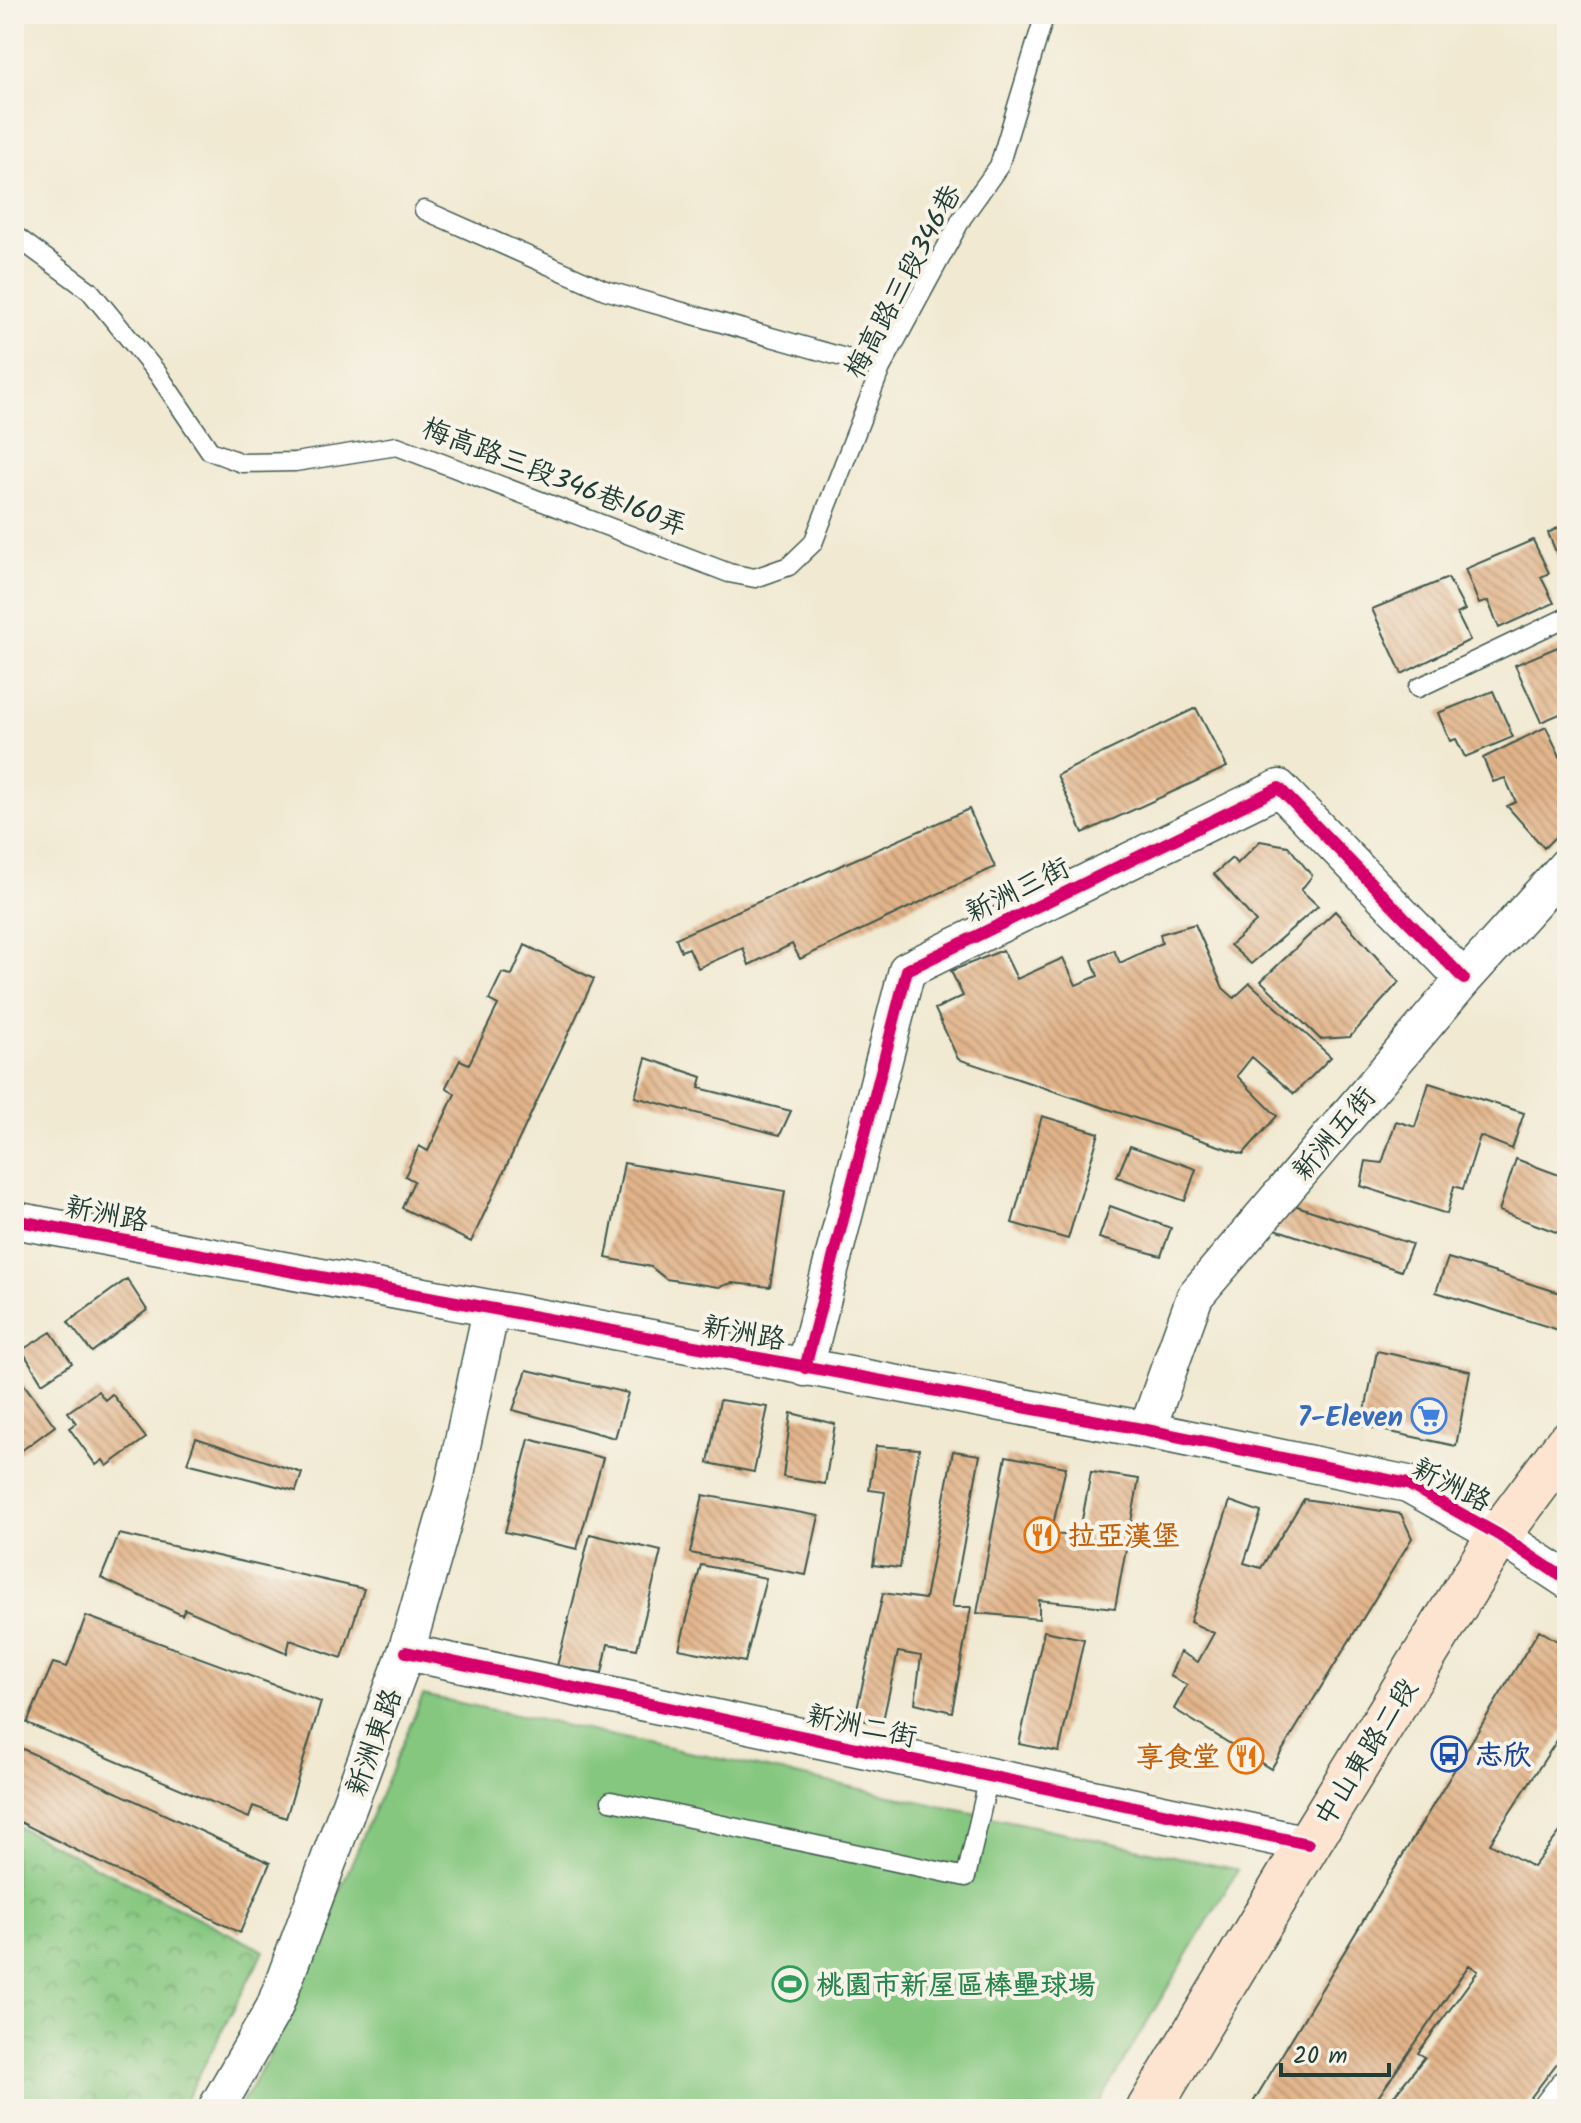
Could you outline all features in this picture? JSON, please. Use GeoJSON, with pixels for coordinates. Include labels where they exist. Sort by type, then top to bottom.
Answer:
{"type":"FeatureCollection","features":[{"type":"Feature","properties":{"kind":"main road","name":"中山東路二段"},"geometry":{"type":"LineString","coordinates":[[1149,2109],[1499,1535],[1567,1444]]}},
{"type":"Feature","properties":{"kind":"street","name":"新洲三街"},"geometry":{"type":"LineString","coordinates":[[805,1368],[907,970],[1279,788],[1464,979]]}},
{"type":"Feature","properties":{"kind":"street","name":"新洲五街"},"geometry":{"type":"LineString","coordinates":[[1147,1430],[1195,1296],[1464,979],[1567,865]]}},
{"type":"Feature","properties":{"kind":"street","name":"新洲路"},"geometry":{"type":"LineString","coordinates":[[14,1220],[1147,1430],[1408,1484],[1499,1535],[1567,1580]]}},
{"type":"Feature","properties":{"kind":"street","name":"新洲東路"},"geometry":{"type":"LineString","coordinates":[[216,2109],[274,2008],[406,1652],[453,1488],[491,1310]]}},
{"type":"Feature","properties":{"kind":"street","name":"新洲二街"},"geometry":{"type":"LineString","coordinates":[[406,1652],[1308,1844]]}},
{"type":"Feature","properties":{"kind":"street"},"geometry":{"type":"LineString","coordinates":[[1551,2109],[1567,2088]]}},
{"type":"Feature","properties":{"kind":"lane","name":"梅高路三段346巷"},"geometry":{"type":"LineString","coordinates":[[789,566],[813,543],[881,368],[962,218],[999,166],[1045,14]]}},
{"type":"Feature","properties":{"kind":"lane"},"geometry":{"type":"LineString","coordinates":[[424,210],[605,290],[881,368]]}},
{"type":"Feature","properties":{"kind":"lane","name":"梅高路三段346巷160弄"},"geometry":{"type":"LineString","coordinates":[[14,235],[90,291],[158,374],[210,451],[242,463],[295,462],[397,446],[729,573],[755,578],[789,566]]}},
{"type":"Feature","properties":{"kind":"lane"},"geometry":{"type":"LineString","coordinates":[[1418,688],[1567,617]]}},
{"type":"Feature","properties":{"kind":"lane"},"geometry":{"type":"LineString","coordinates":[[611,1801],[966,1877],[989,1777]]}},
{"type":"Feature","properties":{"kind":"green space"},"geometry":{"type":"Polygon","coordinates":[[[423,1695],[1238,1870],[1095,2109],[238,2109],[270,2055],[423,1695]]]}},
{"type":"Feature","properties":{"kind":"green space"},"geometry":{"type":"Polygon","coordinates":[[[14,1825],[264,1951],[181,2109],[14,2109],[14,1825]]]}},
{"type":"Feature","properties":{"kind":"building"},"geometry":{"type":"Polygon","coordinates":[[[1567,523],[1567,561],[1561,564],[1548,533],[1567,523]]]}},
{"type":"Feature","properties":{"kind":"building"},"geometry":{"type":"Polygon","coordinates":[[[1533,540],[1549,573],[1541,577],[1554,603],[1499,628],[1488,601],[1479,604],[1465,569],[1533,540]]]}},
{"type":"Feature","properties":{"kind":"building"},"geometry":{"type":"Polygon","coordinates":[[[1448,578],[1465,610],[1457,614],[1470,640],[1402,674],[1372,609],[1448,578]]]}},
{"type":"Feature","properties":{"kind":"building"},"geometry":{"type":"Polygon","coordinates":[[[1567,643],[1567,711],[1541,722],[1515,665],[1567,643]]]}},
{"type":"Feature","properties":{"kind":"building"},"geometry":{"type":"Polygon","coordinates":[[[1493,691],[1513,737],[1465,757],[1456,739],[1450,741],[1438,713],[1493,691]]]}},
{"type":"Feature","properties":{"kind":"building"},"geometry":{"type":"Polygon","coordinates":[[[1196,708],[1227,767],[1083,833],[1057,775],[1196,708]]]}},
{"type":"Feature","properties":{"kind":"building"},"geometry":{"type":"Polygon","coordinates":[[[1546,727],[1567,771],[1567,825],[1544,848],[1507,806],[1516,802],[1505,778],[1493,782],[1483,758],[1546,727]]]}},
{"type":"Feature","properties":{"kind":"building"},"geometry":{"type":"Polygon","coordinates":[[[969,809],[995,867],[800,959],[792,944],[749,965],[743,948],[698,968],[689,948],[681,951],[676,938],[969,809]]]}},
{"type":"Feature","properties":{"kind":"building"},"geometry":{"type":"Polygon","coordinates":[[[1260,841],[1288,846],[1312,876],[1301,890],[1318,906],[1251,964],[1230,945],[1256,922],[1214,874],[1232,858],[1237,864],[1260,841]]]}},
{"type":"Feature","properties":{"kind":"building"},"geometry":{"type":"Polygon","coordinates":[[[1335,911],[1399,982],[1350,1037],[1320,1039],[1261,981],[1335,911]]]}},
{"type":"Feature","properties":{"kind":"building"},"geometry":{"type":"Polygon","coordinates":[[[1195,924],[1223,988],[1234,998],[1250,983],[1331,1057],[1294,1094],[1252,1057],[1237,1076],[1277,1116],[1243,1154],[958,1059],[935,1009],[963,996],[951,971],[1003,950],[1017,979],[1063,958],[1076,985],[1098,976],[1092,960],[1114,950],[1120,963],[1162,943],[1160,934],[1195,924]]]}},
{"type":"Feature","properties":{"kind":"building"},"geometry":{"type":"Polygon","coordinates":[[[525,945],[594,979],[471,1242],[402,1208],[414,1181],[405,1176],[419,1146],[428,1151],[455,1094],[446,1087],[460,1060],[469,1064],[498,1005],[489,1000],[502,973],[512,975],[525,945]]]}},
{"type":"Feature","properties":{"kind":"building"},"geometry":{"type":"Polygon","coordinates":[[[646,1058],[702,1077],[699,1088],[791,1111],[780,1135],[635,1097],[646,1058]]]}},
{"type":"Feature","properties":{"kind":"building"},"geometry":{"type":"Polygon","coordinates":[[[1429,1083],[1524,1113],[1512,1149],[1480,1136],[1463,1189],[1454,1186],[1447,1214],[1361,1186],[1366,1161],[1382,1163],[1396,1121],[1415,1127],[1429,1083]]]}},
{"type":"Feature","properties":{"kind":"building"},"geometry":{"type":"Polygon","coordinates":[[[1042,1116],[1099,1133],[1068,1239],[1012,1223],[1042,1116]]]}},
{"type":"Feature","properties":{"kind":"building"},"geometry":{"type":"Polygon","coordinates":[[[1130,1146],[1196,1169],[1185,1201],[1117,1177],[1130,1146]]]}},
{"type":"Feature","properties":{"kind":"building"},"geometry":{"type":"Polygon","coordinates":[[[1516,1159],[1567,1178],[1567,1236],[1499,1211],[1516,1159]]]}},
{"type":"Feature","properties":{"kind":"building"},"geometry":{"type":"Polygon","coordinates":[[[624,1163],[785,1191],[770,1287],[732,1283],[719,1287],[666,1279],[651,1267],[606,1258],[624,1163]]]}},
{"type":"Feature","properties":{"kind":"building"},"geometry":{"type":"Polygon","coordinates":[[[1294,1205],[1412,1244],[1401,1271],[1272,1228],[1294,1205]]]}},
{"type":"Feature","properties":{"kind":"building"},"geometry":{"type":"Polygon","coordinates":[[[1110,1206],[1171,1228],[1161,1256],[1099,1238],[1110,1206]]]}},
{"type":"Feature","properties":{"kind":"building"},"geometry":{"type":"Polygon","coordinates":[[[1448,1258],[1567,1295],[1567,1322],[1562,1331],[1436,1292],[1448,1258]]]}},
{"type":"Feature","properties":{"kind":"building"},"geometry":{"type":"Polygon","coordinates":[[[127,1279],[147,1310],[92,1352],[68,1322],[127,1279]]]}},
{"type":"Feature","properties":{"kind":"building"},"geometry":{"type":"Polygon","coordinates":[[[51,1332],[72,1363],[42,1383],[22,1350],[51,1332]]]}},
{"type":"Feature","properties":{"kind":"building"},"geometry":{"type":"Polygon","coordinates":[[[1377,1351],[1470,1371],[1456,1446],[1362,1426],[1377,1351]]]}},
{"type":"Feature","properties":{"kind":"building"},"geometry":{"type":"Polygon","coordinates":[[[527,1370],[628,1393],[615,1438],[513,1410],[527,1370]]]}},
{"type":"Feature","properties":{"kind":"building"},"geometry":{"type":"Polygon","coordinates":[[[14,1371],[55,1426],[14,1456],[14,1371]]]}},
{"type":"Feature","properties":{"kind":"building"},"geometry":{"type":"Polygon","coordinates":[[[98,1391],[105,1400],[112,1394],[146,1438],[107,1466],[103,1460],[96,1465],[69,1428],[76,1423],[68,1412],[98,1391]]]}},
{"type":"Feature","properties":{"kind":"building"},"geometry":{"type":"Polygon","coordinates":[[[720,1400],[768,1407],[754,1472],[708,1463],[720,1400]]]}},
{"type":"Feature","properties":{"kind":"building"},"geometry":{"type":"Polygon","coordinates":[[[791,1413],[835,1424],[825,1484],[783,1477],[791,1413]]]}},
{"type":"Feature","properties":{"kind":"building"},"geometry":{"type":"Polygon","coordinates":[[[196,1438],[302,1473],[296,1491],[187,1463],[196,1438]]]}},
{"type":"Feature","properties":{"kind":"building"},"geometry":{"type":"Polygon","coordinates":[[[529,1439],[603,1458],[577,1549],[505,1532],[529,1439]]]}},
{"type":"Feature","properties":{"kind":"building"},"geometry":{"type":"Polygon","coordinates":[[[876,1446],[919,1449],[900,1568],[873,1565],[885,1492],[869,1490],[876,1446]]]}},
{"type":"Feature","properties":{"kind":"building"},"geometry":{"type":"Polygon","coordinates":[[[953,1451],[980,1455],[952,1607],[971,1607],[952,1712],[915,1703],[921,1656],[898,1652],[882,1725],[855,1718],[883,1593],[925,1599],[953,1451]]]}},
{"type":"Feature","properties":{"kind":"building"},"geometry":{"type":"Polygon","coordinates":[[[1006,1456],[1066,1467],[1051,1534],[1079,1536],[1091,1472],[1139,1479],[1115,1608],[1039,1600],[1039,1619],[977,1613],[1006,1456]]]}},
{"type":"Feature","properties":{"kind":"building"},"geometry":{"type":"Polygon","coordinates":[[[703,1495],[819,1516],[806,1575],[690,1553],[703,1495]]]}},
{"type":"Feature","properties":{"kind":"building"},"geometry":{"type":"Polygon","coordinates":[[[1304,1499],[1401,1514],[1412,1538],[1271,1769],[1174,1709],[1187,1685],[1170,1676],[1180,1652],[1198,1662],[1214,1633],[1190,1622],[1230,1501],[1261,1512],[1244,1563],[1261,1568],[1304,1499]]]}},
{"type":"Feature","properties":{"kind":"building"},"geometry":{"type":"Polygon","coordinates":[[[119,1534],[364,1589],[342,1658],[290,1640],[287,1653],[185,1609],[182,1615],[101,1578],[119,1534]]]}},
{"type":"Feature","properties":{"kind":"building"},"geometry":{"type":"Polygon","coordinates":[[[590,1534],[661,1551],[637,1649],[608,1644],[602,1673],[557,1666],[590,1534]]]}},
{"type":"Feature","properties":{"kind":"building"},"geometry":{"type":"Polygon","coordinates":[[[701,1565],[766,1578],[745,1662],[679,1649],[701,1565]]]}},
{"type":"Feature","properties":{"kind":"building"},"geometry":{"type":"Polygon","coordinates":[[[86,1616],[321,1702],[286,1818],[253,1806],[249,1818],[27,1723],[53,1663],[67,1667],[86,1616]]]}},
{"type":"Feature","properties":{"kind":"building"},"geometry":{"type":"Polygon","coordinates":[[[1539,1630],[1567,1647],[1567,1725],[1490,1843],[1533,1867],[1567,1823],[1567,2050],[1522,2109],[1383,2109],[1425,2057],[1418,2053],[1478,1971],[1469,1965],[1370,2109],[1249,2109],[1539,1630]]]}},
{"type":"Feature","properties":{"kind":"building"},"geometry":{"type":"Polygon","coordinates":[[[1044,1631],[1084,1639],[1059,1752],[1019,1744],[1044,1631]]]}},
{"type":"Feature","properties":{"kind":"building"},"geometry":{"type":"Polygon","coordinates":[[[14,1745],[270,1863],[240,1933],[14,1819],[14,1745]]]}},
{"type":"Feature","properties":{"kind":"cycle path"},"geometry":{"type":"LineString","coordinates":[[805,1368],[907,970],[1279,788],[1464,979]]}},
{"type":"Feature","properties":{"kind":"cycle path"},"geometry":{"type":"LineString","coordinates":[[14,1220],[1147,1430],[1408,1484],[1499,1535],[1567,1580]]}},
{"type":"Feature","properties":{"kind":"cycle path"},"geometry":{"type":"LineString","coordinates":[[406,1652],[1308,1844]]}},
{"type":"Feature","properties":{"kind":"place","name":"7-Eleven"},"geometry":{"type":"Point","coordinates":[1429,1416]}},
{"type":"Feature","properties":{"kind":"place","name":"拉亞漢堡"},"geometry":{"type":"Point","coordinates":[1042,1535]}},
{"type":"Feature","properties":{"kind":"place","name":"志欣"},"geometry":{"type":"Point","coordinates":[1449,1754]}},
{"type":"Feature","properties":{"kind":"place","name":"享食堂"},"geometry":{"type":"Point","coordinates":[1246,1756]}},
{"type":"Feature","properties":{"kind":"place","name":"桃園市新屋區棒壘球場"},"geometry":{"type":"Point","coordinates":[790,1984]}}]}
